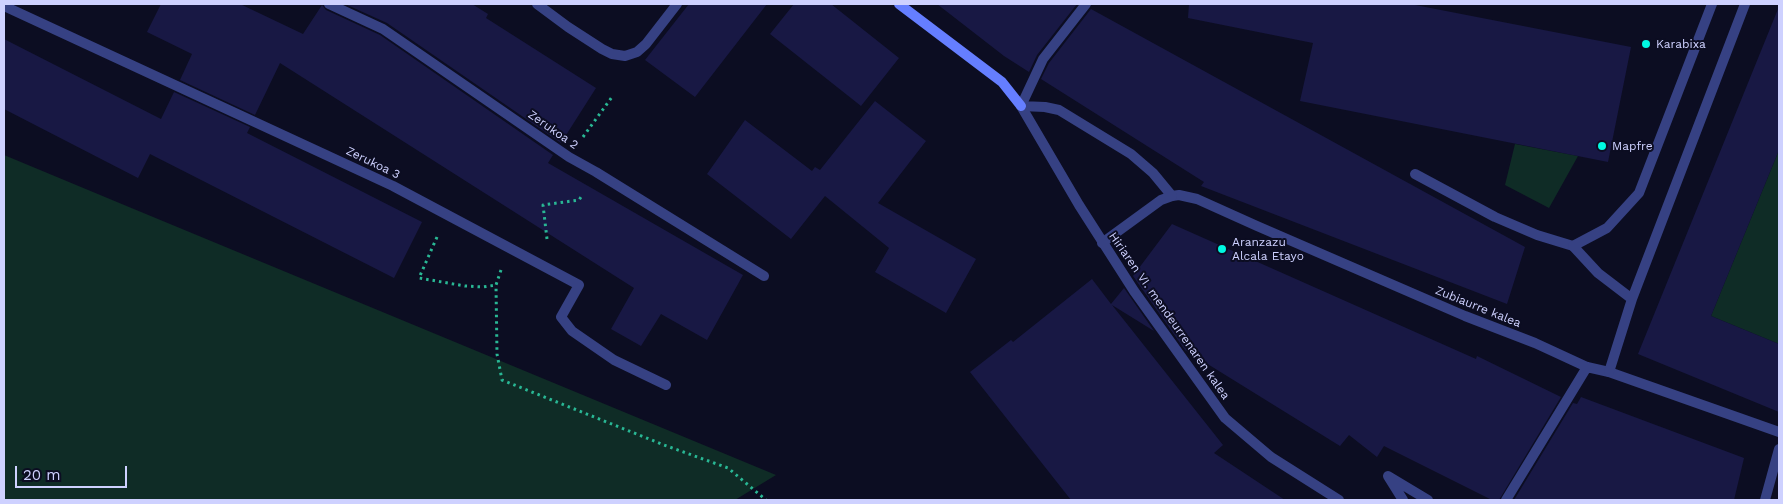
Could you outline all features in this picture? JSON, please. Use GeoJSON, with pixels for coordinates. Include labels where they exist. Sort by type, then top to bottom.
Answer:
{"type":"FeatureCollection","features":[{"type":"Feature","properties":{"kind":"main road"},"geometry":{"type":"LineString","coordinates":[[899,4],[1002,82],[1020,106]]}},
{"type":"Feature","properties":{"kind":"street","name":"Zerukoa 2"},"geometry":{"type":"LineString","coordinates":[[329,4],[383,29],[569,157],[764,276]]}},
{"type":"Feature","properties":{"kind":"street"},"geometry":{"type":"LineString","coordinates":[[538,4],[568,27],[602,49],[612,54],[625,56],[637,52],[646,44],[677,4]]}},
{"type":"Feature","properties":{"kind":"street"},"geometry":{"type":"LineString","coordinates":[[1086,4],[1043,59],[1020,106],[1045,107],[1059,110],[1131,154],[1153,173],[1172,196],[1161,200],[1102,243]]}},
{"type":"Feature","properties":{"kind":"street"},"geometry":{"type":"LineString","coordinates":[[1573,246],[1606,228],[1639,193],[1712,4]]}},
{"type":"Feature","properties":{"kind":"street"},"geometry":{"type":"LineString","coordinates":[[1609,372],[1632,299],[1745,4]]}},
{"type":"Feature","properties":{"kind":"street","name":"Zerukoa 3"},"geometry":{"type":"LineString","coordinates":[[4,6],[362,171],[454,217],[579,285],[561,317],[572,331],[614,360],[666,385]]}},
{"type":"Feature","properties":{"kind":"street","name":"Hiriaren VI. mendeurrenaren kalea"},"geometry":{"type":"LineString","coordinates":[[1020,106],[1102,243],[1225,418],[1271,457],[1339,500]]}},
{"type":"Feature","properties":{"kind":"street"},"geometry":{"type":"LineString","coordinates":[[1415,174],[1495,217],[1537,235],[1573,246],[1598,273],[1632,299]]}},
{"type":"Feature","properties":{"kind":"street","name":"Zubiaurre kalea"},"geometry":{"type":"LineString","coordinates":[[1172,196],[1179,195],[1197,198],[1257,226],[1465,316],[1535,343],[1587,367],[1609,372],[1779,432]]}},
{"type":"Feature","properties":{"kind":"street"},"geometry":{"type":"LineString","coordinates":[[1506,500],[1587,367]]}},
{"type":"Feature","properties":{"kind":"street"},"geometry":{"type":"LineString","coordinates":[[1765,500],[1779,449]]}},
{"type":"Feature","properties":{"kind":"street"},"geometry":{"type":"LineString","coordinates":[[1403,500],[1388,476],[1428,500]]}},
{"type":"Feature","properties":{"kind":"path"},"geometry":{"type":"LineString","coordinates":[[578,144],[612,97]]}},
{"type":"Feature","properties":{"kind":"path"},"geometry":{"type":"LineString","coordinates":[[437,235],[419,278],[465,286],[496,285]]}},
{"type":"Feature","properties":{"kind":"path"},"geometry":{"type":"LineString","coordinates":[[502,270],[496,285],[497,354],[502,380],[664,445],[728,468],[766,500]]}},
{"type":"Feature","properties":{"kind":"green space"},"geometry":{"type":"Polygon","coordinates":[[[1515,144],[1578,156],[1549,208],[1505,185],[1515,144]]]}},
{"type":"Feature","properties":{"kind":"green space"},"geometry":{"type":"Polygon","coordinates":[[[1779,150],[1779,344],[1711,316],[1779,150]]]}},
{"type":"Feature","properties":{"kind":"green space"},"geometry":{"type":"Polygon","coordinates":[[[4,155],[776,475],[735,500],[4,500],[4,155]]]}},
{"type":"Feature","properties":{"kind":"building"},"geometry":{"type":"Polygon","coordinates":[[[161,4],[240,4],[303,34],[322,5],[326,10],[380,35],[553,155],[548,163],[743,275],[707,340],[661,314],[641,346],[611,329],[634,288],[280,63],[255,115],[180,80],[192,54],[147,32],[161,4]]]}},
{"type":"Feature","properties":{"kind":"building"},"geometry":{"type":"Polygon","coordinates":[[[345,4],[472,4],[488,14],[486,18],[596,88],[561,143],[387,23],[345,4]]]}},
{"type":"Feature","properties":{"kind":"building"},"geometry":{"type":"Polygon","coordinates":[[[689,4],[767,4],[695,97],[645,60],[689,4]]]}},
{"type":"Feature","properties":{"kind":"building"},"geometry":{"type":"Polygon","coordinates":[[[794,4],[831,4],[899,58],[861,106],[770,34],[794,4]]]}},
{"type":"Feature","properties":{"kind":"building"},"geometry":{"type":"Polygon","coordinates":[[[937,4],[1077,4],[1037,55],[1029,72],[1004,56],[937,4]]]}},
{"type":"Feature","properties":{"kind":"building"},"geometry":{"type":"Polygon","coordinates":[[[1189,4],[1410,4],[1631,47],[1608,162],[1300,101],[1313,43],[1188,18],[1189,4]]]}},
{"type":"Feature","properties":{"kind":"building"},"geometry":{"type":"Polygon","coordinates":[[[1091,9],[1525,247],[1507,304],[1201,186],[1204,182],[1041,79],[1049,63],[1091,9]]]}},
{"type":"Feature","properties":{"kind":"building"},"geometry":{"type":"Polygon","coordinates":[[[1778,9],[1779,150],[1711,316],[1779,344],[1779,412],[1638,354],[1778,9]]]}},
{"type":"Feature","properties":{"kind":"building"},"geometry":{"type":"Polygon","coordinates":[[[4,39],[161,119],[174,92],[250,127],[247,133],[422,222],[394,278],[150,154],[138,178],[4,109],[4,39]]]}},
{"type":"Feature","properties":{"kind":"building"},"geometry":{"type":"Polygon","coordinates":[[[875,101],[926,141],[878,203],[976,259],[946,313],[875,272],[889,248],[825,196],[791,239],[707,174],[745,120],[812,171],[815,167],[820,170],[875,101]]]}},
{"type":"Feature","properties":{"kind":"building"},"geometry":{"type":"Polygon","coordinates":[[[1172,224],[1476,359],[1477,356],[1561,397],[1499,500],[1492,500],[1384,446],[1377,457],[1349,435],[1340,446],[1185,350],[1133,276],[1172,224]]]}},
{"type":"Feature","properties":{"kind":"building"},"geometry":{"type":"Polygon","coordinates":[[[1092,279],[1111,304],[1124,288],[1154,331],[1112,305],[1223,445],[1214,453],[1285,500],[1071,500],[970,372],[1011,340],[1013,342],[1092,279]]]}},
{"type":"Feature","properties":{"kind":"building"},"geometry":{"type":"Polygon","coordinates":[[[1581,397],[1744,458],[1734,500],[1514,500],[1573,403],[1577,404],[1581,397]]]}},
{"type":"Feature","properties":{"kind":"place","name":"Karabixa"},"geometry":{"type":"Point","coordinates":[1646,44]}},
{"type":"Feature","properties":{"kind":"place","name":"Mapfre"},"geometry":{"type":"Point","coordinates":[1602,146]}},
{"type":"Feature","properties":{"kind":"place","name":"Aranzazu Alcala Etayo"},"geometry":{"type":"Point","coordinates":[1222,249]}}]}
